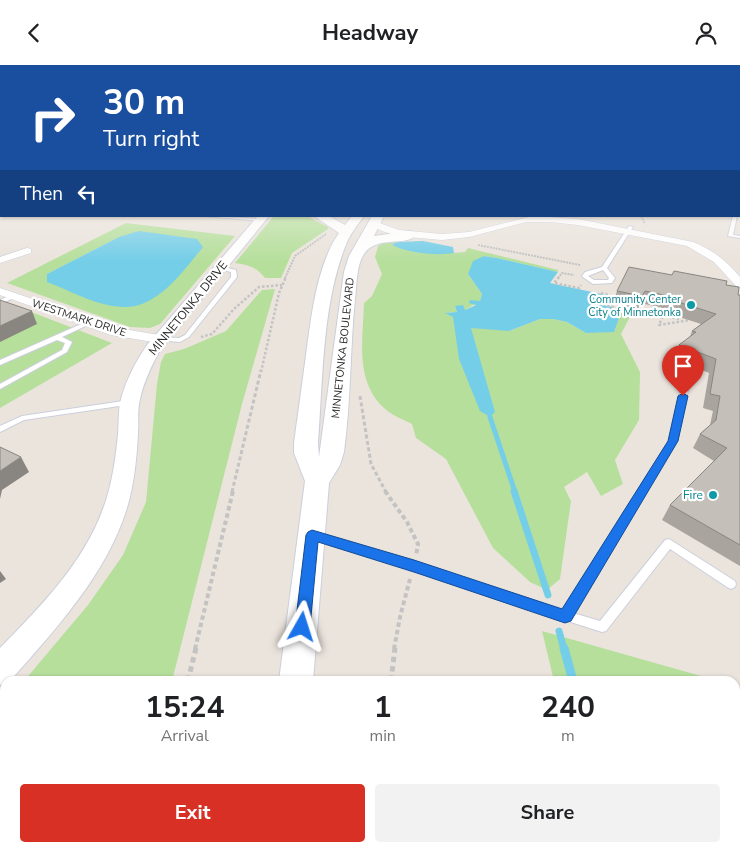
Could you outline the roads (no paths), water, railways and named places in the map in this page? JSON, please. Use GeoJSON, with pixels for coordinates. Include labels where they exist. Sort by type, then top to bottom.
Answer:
{"type":"FeatureCollection","features":[{"type":"Feature","properties":{"kind":"main road"},"geometry":{"type":"LineString","coordinates":[[322,217],[343,229],[354,222]]}},
{"type":"Feature","properties":{"kind":"main road","name":"MINNETONKA BOULEVARD"},"geometry":{"type":"LineString","coordinates":[[318,481],[331,461],[346,300],[350,272],[360,249],[354,222]]}},
{"type":"Feature","properties":{"kind":"main road","name":"MINNETONKA BOULEVARD"},"geometry":{"type":"LineString","coordinates":[[297,676],[318,481],[306,453],[313,372],[327,279],[338,247],[354,222]]}},
{"type":"Feature","properties":{"kind":"main road"},"geometry":{"type":"LineString","coordinates":[[360,249],[378,239],[410,235]]}},
{"type":"Feature","properties":{"kind":"street"},"geometry":{"type":"LineString","coordinates":[[354,222],[384,224],[416,231],[443,232],[466,230],[511,217]]}},
{"type":"Feature","properties":{"kind":"street"},"geometry":{"type":"LineString","coordinates":[[572,217],[674,240],[708,251],[723,262],[740,283]]}},
{"type":"Feature","properties":{"kind":"street","name":"MINNETONKA DRIVE"},"geometry":{"type":"LineString","coordinates":[[0,671],[51,614],[84,572],[102,539],[118,501],[126,467],[130,401],[140,369],[159,339],[263,218]]}},
{"type":"Feature","properties":{"kind":"street"},"geometry":{"type":"LineString","coordinates":[[354,222],[410,235],[437,237],[470,235],[514,222],[533,219],[571,221],[693,239],[710,245],[731,257]]}},
{"type":"Feature","properties":{"kind":"street"},"geometry":{"type":"LineString","coordinates":[[0,260],[27,251]]}},
{"type":"Feature","properties":{"kind":"street","name":"WESTMARK DRIVE"},"geometry":{"type":"LineString","coordinates":[[0,291],[116,332],[159,339]]}},
{"type":"Feature","properties":{"kind":"lane"},"geometry":{"type":"LineString","coordinates":[[234,217],[263,218]]}},
{"type":"Feature","properties":{"kind":"lane"},"geometry":{"type":"LineString","coordinates":[[735,217],[730,236],[740,237]]}},
{"type":"Feature","properties":{"kind":"lane"},"geometry":{"type":"LineString","coordinates":[[601,269],[630,230]]}},
{"type":"Feature","properties":{"kind":"lane"},"geometry":{"type":"LineString","coordinates":[[159,339],[180,340],[187,336],[234,277],[234,271],[220,269]]}},
{"type":"Feature","properties":{"kind":"lane"},"geometry":{"type":"LineString","coordinates":[[0,301],[14,296]]}},
{"type":"Feature","properties":{"kind":"lane"},"geometry":{"type":"LineString","coordinates":[[0,363],[88,323]]}},
{"type":"Feature","properties":{"kind":"lane"},"geometry":{"type":"LineString","coordinates":[[0,387],[65,351],[69,342],[58,338]]}},
{"type":"Feature","properties":{"kind":"lane"},"geometry":{"type":"LineString","coordinates":[[565,616],[673,441],[686,381]]}},
{"type":"Feature","properties":{"kind":"lane"},"geometry":{"type":"LineString","coordinates":[[0,429],[22,418],[130,401]]}},
{"type":"Feature","properties":{"kind":"lane"},"geometry":{"type":"LineString","coordinates":[[312,535],[602,627],[669,543],[731,584]]}},
{"type":"Feature","properties":{"kind":"water"},"geometry":{"type":"Polygon","coordinates":[[[139,231],[197,239],[203,247],[170,285],[160,294],[139,305],[117,307],[106,305],[47,282],[47,274],[119,237],[139,231]]]}},
{"type":"Feature","properties":{"kind":"water"},"geometry":{"type":"Polygon","coordinates":[[[423,241],[453,247],[454,253],[422,253],[392,245],[396,242],[423,241]]]}},
{"type":"Feature","properties":{"kind":"water"},"geometry":{"type":"Polygon","coordinates":[[[484,256],[558,272],[550,283],[606,295],[601,305],[613,307],[619,318],[614,332],[586,333],[567,322],[553,319],[540,319],[509,331],[471,328],[495,412],[490,417],[480,411],[459,359],[453,317],[445,313],[457,312],[455,306],[463,305],[465,310],[476,305],[469,303],[470,300],[480,301],[482,294],[468,274],[473,261],[484,256]]]}},
{"type":"Feature","properties":{"kind":"waterway"},"geometry":{"type":"LineString","coordinates":[[490,417],[515,492]]}},
{"type":"Feature","properties":{"kind":"waterway"},"geometry":{"type":"LineString","coordinates":[[514,491],[548,595]]}},
{"type":"Feature","properties":{"kind":"waterway"},"geometry":{"type":"LineString","coordinates":[[559,631],[564,649]]}},
{"type":"Feature","properties":{"kind":"waterway"},"geometry":{"type":"LineString","coordinates":[[564,648],[572,676]]}},
{"type":"Feature","properties":{"kind":"place","name":"Community Center City of Minnetonka"},"geometry":{"type":"Point","coordinates":[691,305]}},
{"type":"Feature","properties":{"kind":"place","name":"Fire"},"geometry":{"type":"Point","coordinates":[713,495]}}]}
